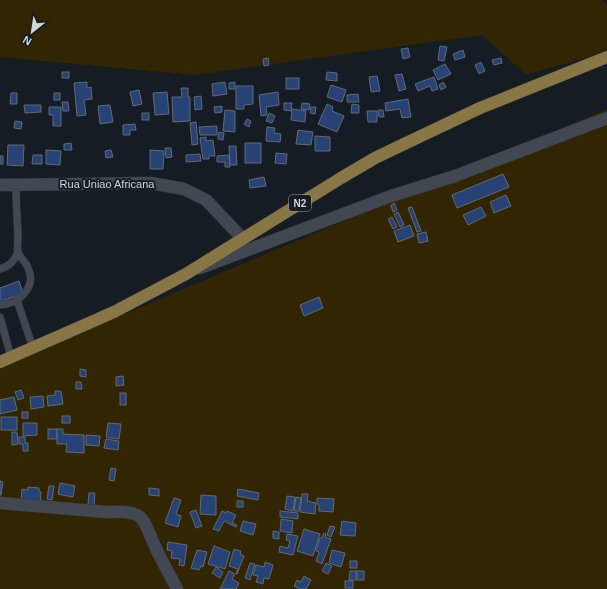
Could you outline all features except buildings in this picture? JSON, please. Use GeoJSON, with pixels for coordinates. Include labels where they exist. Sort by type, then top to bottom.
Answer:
{"type":"FeatureCollection","features":[{"type":"Feature","properties":{"kind":"main road","name":"N2"},"geometry":{"type":"LineString","coordinates":[[6,360],[114,312],[186,274],[341,178],[402,145],[480,108],[607,57]]}},
{"type":"Feature","properties":{"kind":"street"},"geometry":{"type":"LineString","coordinates":[[186,274],[391,196],[455,176],[607,118]]}},
{"type":"Feature","properties":{"kind":"street","name":"Rua Uniao Africana"},"geometry":{"type":"LineString","coordinates":[[0,185],[151,183],[184,189],[206,200],[243,239]]}},
{"type":"Feature","properties":{"kind":"street"},"geometry":{"type":"LineString","coordinates":[[0,502],[132,513],[139,516],[145,523],[177,589]]}},
{"type":"Feature","properties":{"kind":"lane"},"geometry":{"type":"LineString","coordinates":[[0,269],[6,268],[13,262],[18,252],[16,184]]}},
{"type":"Feature","properties":{"kind":"lane"},"geometry":{"type":"LineString","coordinates":[[0,305],[6,305],[17,300],[29,289],[31,279],[28,267],[18,252]]}},
{"type":"Feature","properties":{"kind":"lane"},"geometry":{"type":"LineString","coordinates":[[17,300],[33,348]]}},
{"type":"Feature","properties":{"kind":"lane"},"geometry":{"type":"LineString","coordinates":[[0,317],[6,360]]}},
{"type":"Feature","properties":{"kind":"shaded area"},"geometry":{"type":"Polygon","coordinates":[[[0,0],[601,0],[607,5],[607,49],[586,58],[528,74],[523,72],[482,35],[195,75],[0,57],[0,0]]]}},
{"type":"Feature","properties":{"kind":"shaded area"},"geometry":{"type":"Polygon","coordinates":[[[607,109],[607,589],[0,589],[0,367],[607,109]]]}}]}
